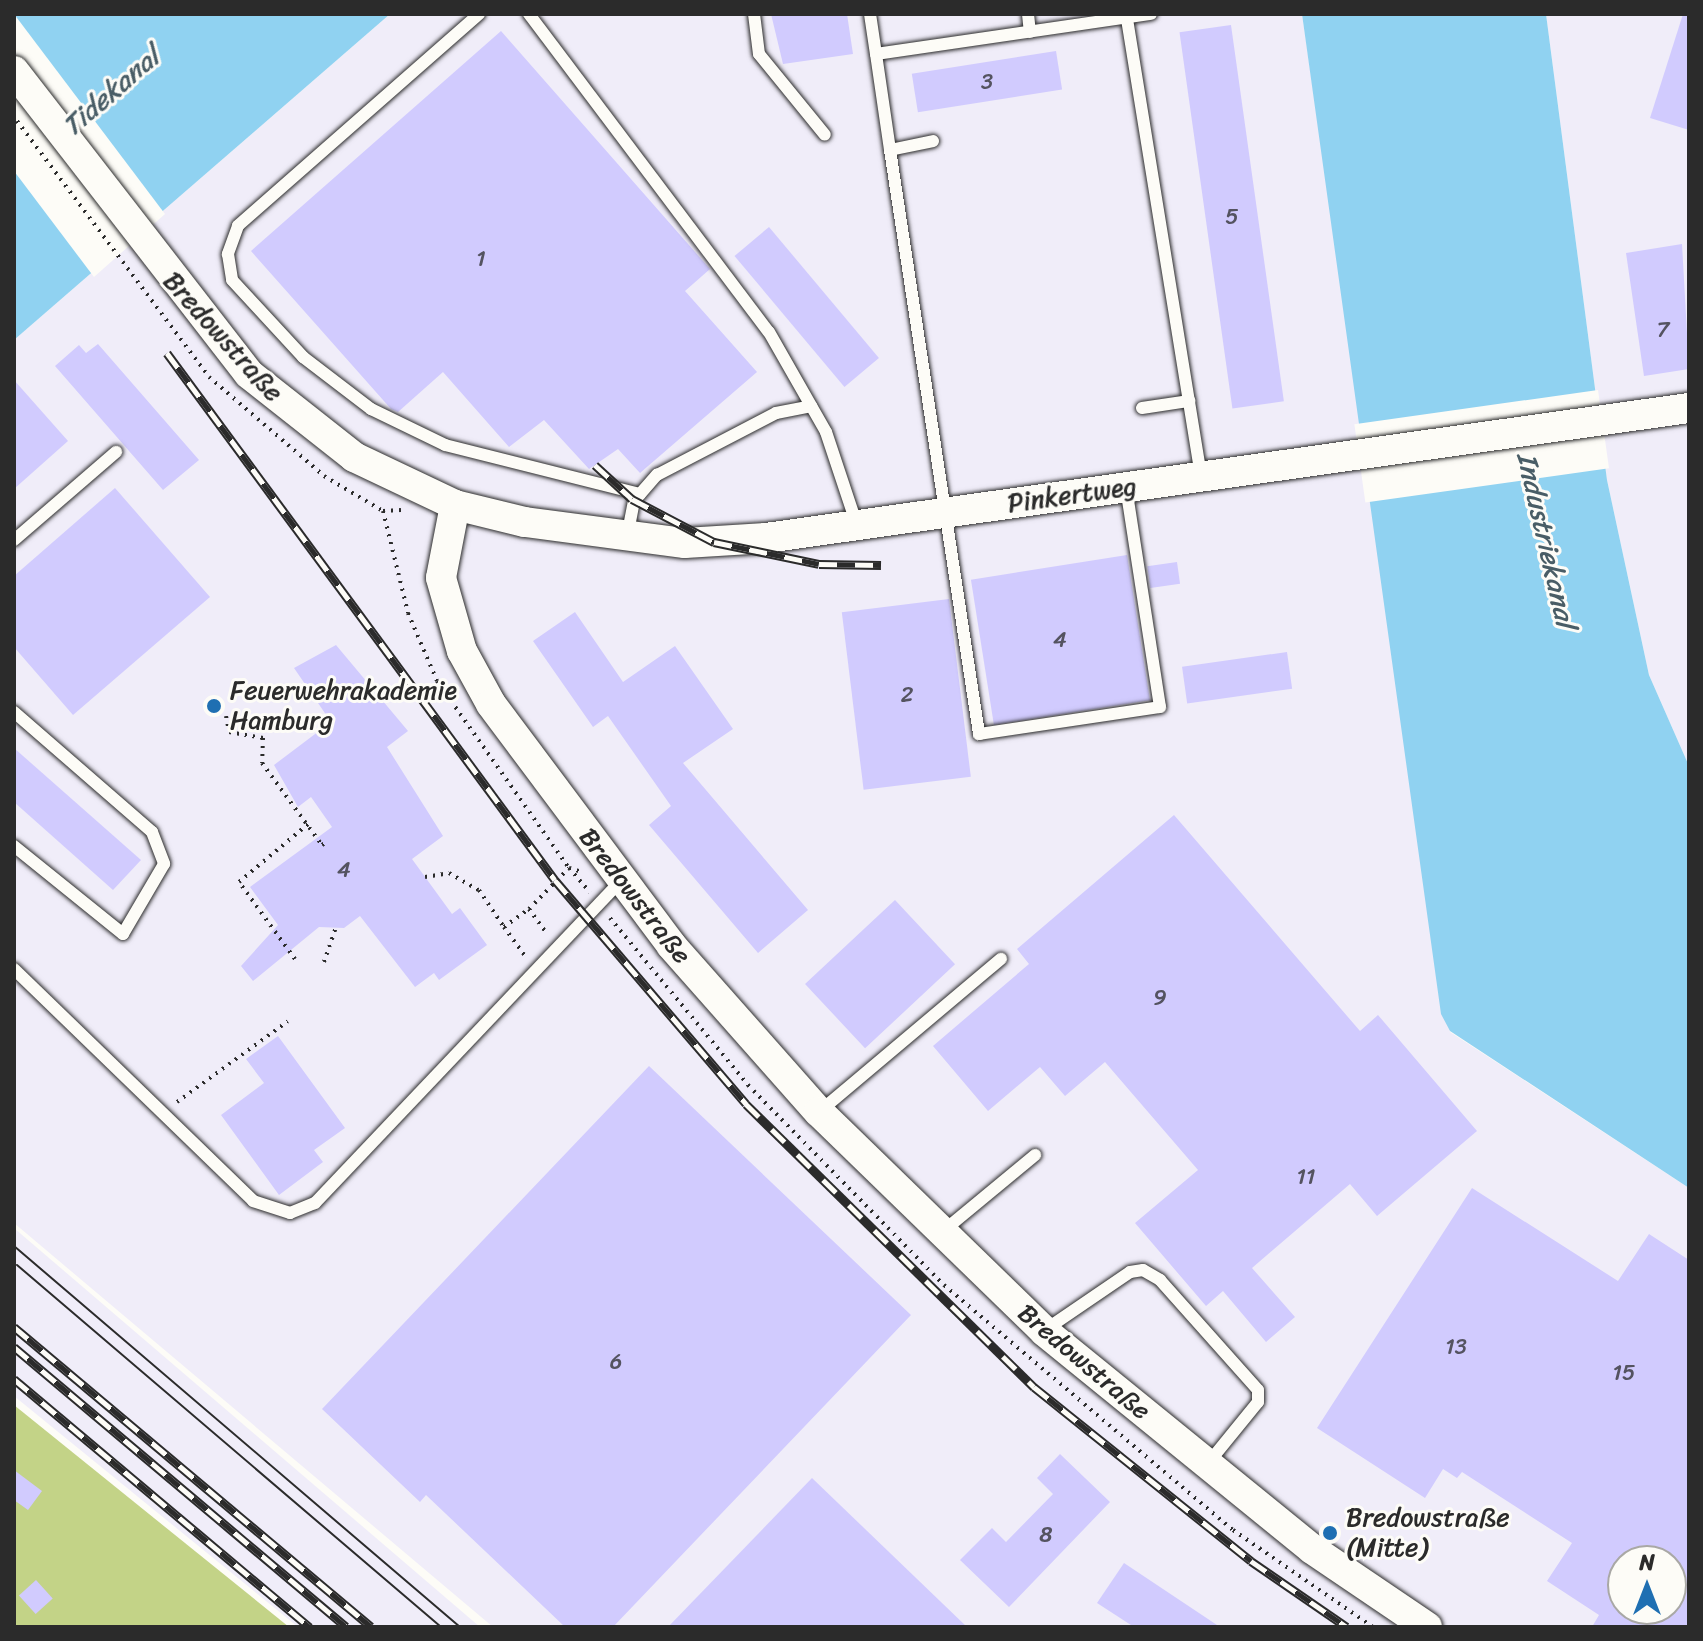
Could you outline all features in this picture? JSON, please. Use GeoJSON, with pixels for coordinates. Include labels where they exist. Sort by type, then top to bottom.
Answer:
{"type":"FeatureCollection","features":[{"type":"Feature","properties":{"kind":"street","name":"Bredowstraße"},"geometry":{"type":"LineString","coordinates":[[14,71],[142,267],[249,374],[309,427],[455,505],[441,578],[462,651],[619,883],[819,1112],[940,1234],[1044,1331],[1207,1465],[1427,1627]]}},
{"type":"Feature","properties":{"kind":"street","name":"Pinkertweg"},"geometry":{"type":"LineString","coordinates":[[455,505],[627,538],[714,542],[857,525],[1689,408]]}},
{"type":"Feature","properties":{"kind":"lane"},"geometry":{"type":"LineString","coordinates":[[479,14],[238,226],[228,254],[232,280],[303,357],[371,409],[445,445],[640,494]]}},
{"type":"Feature","properties":{"kind":"lane"},"geometry":{"type":"LineString","coordinates":[[529,14],[714,252],[811,406],[857,525]]}},
{"type":"Feature","properties":{"kind":"lane"},"geometry":{"type":"LineString","coordinates":[[754,14],[759,54],[825,135]]}},
{"type":"Feature","properties":{"kind":"lane"},"geometry":{"type":"LineString","coordinates":[[870,14],[943,513],[979,734],[1160,707],[1126,487]]}},
{"type":"Feature","properties":{"kind":"lane"},"geometry":{"type":"LineString","coordinates":[[1028,14],[1030,32]]}},
{"type":"Feature","properties":{"kind":"lane"},"geometry":{"type":"LineString","coordinates":[[876,54],[1151,14]]}},
{"type":"Feature","properties":{"kind":"lane"},"geometry":{"type":"LineString","coordinates":[[1127,19],[1201,476]]}},
{"type":"Feature","properties":{"kind":"lane"},"geometry":{"type":"LineString","coordinates":[[890,150],[933,141]]}},
{"type":"Feature","properties":{"kind":"lane"},"geometry":{"type":"LineString","coordinates":[[1142,408],[1189,401]]}},
{"type":"Feature","properties":{"kind":"lane"},"geometry":{"type":"LineString","coordinates":[[627,538],[640,494],[657,475],[763,420],[811,406]]}},
{"type":"Feature","properties":{"kind":"lane"},"geometry":{"type":"LineString","coordinates":[[14,540],[116,452]]}},
{"type":"Feature","properties":{"kind":"lane"},"geometry":{"type":"LineString","coordinates":[[14,731],[18,716],[152,832],[164,864],[123,934],[14,846]]}},
{"type":"Feature","properties":{"kind":"lane"},"geometry":{"type":"LineString","coordinates":[[14,969],[253,1201],[279,1213],[304,1210],[619,883]]}},
{"type":"Feature","properties":{"kind":"lane"},"geometry":{"type":"LineString","coordinates":[[819,1112],[1001,959]]}},
{"type":"Feature","properties":{"kind":"lane"},"geometry":{"type":"LineString","coordinates":[[940,1234],[1035,1155]]}},
{"type":"Feature","properties":{"kind":"lane"},"geometry":{"type":"LineString","coordinates":[[1044,1331],[1130,1272],[1143,1270],[1160,1280],[1258,1390],[1258,1402],[1207,1465]]}},
{"type":"Feature","properties":{"kind":"path"},"geometry":{"type":"LineString","coordinates":[[14,118],[142,267]]}},
{"type":"Feature","properties":{"kind":"path"},"geometry":{"type":"LineString","coordinates":[[226,716],[229,732],[263,738],[262,763],[322,845],[328,841]]}},
{"type":"Feature","properties":{"kind":"path"},"geometry":{"type":"LineString","coordinates":[[507,785],[569,868],[619,883]]}},
{"type":"Feature","properties":{"kind":"path"},"geometry":{"type":"LineString","coordinates":[[295,959],[239,882],[308,824]]}},
{"type":"Feature","properties":{"kind":"path"},"geometry":{"type":"LineString","coordinates":[[504,927],[529,909],[569,868]]}},
{"type":"Feature","properties":{"kind":"path"},"geometry":{"type":"LineString","coordinates":[[425,877],[449,873],[479,890],[534,968]]}},
{"type":"Feature","properties":{"kind":"path"},"geometry":{"type":"LineString","coordinates":[[529,909],[555,946]]}},
{"type":"Feature","properties":{"kind":"path"},"geometry":{"type":"LineString","coordinates":[[324,962],[336,928]]}},
{"type":"Feature","properties":{"kind":"path"},"geometry":{"type":"LineString","coordinates":[[179,1100],[288,1021]]}},
{"type":"Feature","properties":{"kind":"shaded area"},"geometry":{"type":"Polygon","coordinates":[[[390,14],[1302,14],[1450,1032],[1689,1188],[1689,1627],[493,1627],[14,1223],[14,340],[390,14]]]}},
{"type":"Feature","properties":{"kind":"shaded area"},"geometry":{"type":"Polygon","coordinates":[[[1546,14],[1689,14],[1689,766],[1649,675],[1607,480],[1546,14]]]}},
{"type":"Feature","properties":{"kind":"shaded area"},"geometry":{"type":"Polygon","coordinates":[[[14,1228],[480,1627],[298,1627],[14,1396],[14,1228]]]}},
{"type":"Feature","properties":{"kind":"green space"},"geometry":{"type":"Polygon","coordinates":[[[14,1405],[289,1627],[14,1627],[14,1405]]]}},
{"type":"Feature","properties":{"kind":"water","name":"Tidekanal"},"geometry":{"type":"Polygon","coordinates":[[[14,14],[390,14],[14,340],[14,14]]]}},
{"type":"Feature","properties":{"kind":"water","name":"Industriekanal"},"geometry":{"type":"Polygon","coordinates":[[[1302,14],[1546,14],[1607,480],[1649,675],[1689,766],[1689,1188],[1450,1031],[1441,1014],[1302,14]]]}},
{"type":"Feature","properties":{"kind":"pier"},"geometry":{"type":"Polygon","coordinates":[[[14,14],[165,214],[94,277],[14,171],[14,14]]]}},
{"type":"Feature","properties":{"kind":"pier"},"geometry":{"type":"Polygon","coordinates":[[[1598,390],[1609,468],[1365,502],[1354,424],[1598,390]]]}},
{"type":"Feature","properties":{"kind":"building"},"geometry":{"type":"Polygon","coordinates":[[[771,14],[847,14],[853,54],[783,64],[771,14]]]}},
{"type":"Feature","properties":{"kind":"building"},"geometry":{"type":"Polygon","coordinates":[[[1683,14],[1689,14],[1689,130],[1650,118],[1683,14]]]}},
{"type":"Feature","properties":{"kind":"building"},"geometry":{"type":"Polygon","coordinates":[[[1231,25],[1284,401],[1232,409],[1180,32],[1231,25]]]}},
{"type":"Feature","properties":{"kind":"building"},"geometry":{"type":"Polygon","coordinates":[[[501,31],[710,269],[685,291],[757,372],[640,473],[618,449],[589,469],[544,420],[509,447],[443,372],[398,412],[391,409],[251,251],[501,31]]]}},
{"type":"Feature","properties":{"kind":"building"},"geometry":{"type":"Polygon","coordinates":[[[1056,51],[1062,90],[918,112],[912,74],[1056,51]]]}},
{"type":"Feature","properties":{"kind":"building"},"geometry":{"type":"Polygon","coordinates":[[[769,227],[879,358],[844,387],[735,256],[769,227]]]}},
{"type":"Feature","properties":{"kind":"building"},"geometry":{"type":"Polygon","coordinates":[[[1682,244],[1689,369],[1644,376],[1626,253],[1682,244]]]}},
{"type":"Feature","properties":{"kind":"building"},"geometry":{"type":"Polygon","coordinates":[[[98,344],[199,460],[163,490],[55,366],[79,345],[86,353],[98,344]]]}},
{"type":"Feature","properties":{"kind":"building"},"geometry":{"type":"Polygon","coordinates":[[[14,380],[68,441],[14,489],[14,380]]]}},
{"type":"Feature","properties":{"kind":"building"},"geometry":{"type":"Polygon","coordinates":[[[115,488],[210,597],[73,715],[14,647],[14,576],[115,488]]]}},
{"type":"Feature","properties":{"kind":"building"},"geometry":{"type":"Polygon","coordinates":[[[1127,555],[1150,700],[994,725],[971,580],[1127,555]]]}},
{"type":"Feature","properties":{"kind":"building"},"geometry":{"type":"Polygon","coordinates":[[[1177,562],[1180,584],[1150,588],[1147,566],[1177,562]]]}},
{"type":"Feature","properties":{"kind":"building"},"geometry":{"type":"Polygon","coordinates":[[[949,599],[971,777],[864,790],[842,612],[949,599]]]}},
{"type":"Feature","properties":{"kind":"building"},"geometry":{"type":"Polygon","coordinates":[[[575,612],[623,682],[675,646],[733,729],[683,763],[808,910],[758,953],[649,825],[671,806],[608,716],[593,727],[533,641],[575,612]]]}},
{"type":"Feature","properties":{"kind":"building"},"geometry":{"type":"Polygon","coordinates":[[[336,645],[408,731],[387,747],[443,836],[412,859],[452,914],[460,908],[487,945],[439,980],[434,973],[415,987],[360,916],[344,928],[319,927],[253,981],[241,966],[278,925],[250,887],[332,827],[311,797],[298,807],[274,765],[331,722],[294,668],[336,645]]]}},
{"type":"Feature","properties":{"kind":"building"},"geometry":{"type":"Polygon","coordinates":[[[1287,652],[1292,689],[1187,703],[1182,667],[1287,652]]]}},
{"type":"Feature","properties":{"kind":"building"},"geometry":{"type":"Polygon","coordinates":[[[14,748],[141,860],[113,890],[14,802],[14,748]]]}},
{"type":"Feature","properties":{"kind":"building"},"geometry":{"type":"Polygon","coordinates":[[[1174,815],[1360,1031],[1378,1015],[1477,1131],[1377,1216],[1350,1184],[1252,1268],[1295,1317],[1266,1342],[1223,1291],[1206,1306],[1135,1223],[1198,1170],[1105,1062],[1065,1096],[1040,1067],[988,1111],[933,1046],[1029,964],[1017,949],[1174,815]]]}},
{"type":"Feature","properties":{"kind":"building"},"geometry":{"type":"Polygon","coordinates":[[[895,900],[955,964],[865,1048],[805,984],[895,900]]]}},
{"type":"Feature","properties":{"kind":"building"},"geometry":{"type":"Polygon","coordinates":[[[278,1036],[345,1128],[314,1150],[323,1162],[279,1195],[221,1115],[264,1083],[246,1059],[278,1036]]]}},
{"type":"Feature","properties":{"kind":"building"},"geometry":{"type":"Polygon","coordinates":[[[649,1066],[911,1315],[613,1627],[565,1627],[426,1495],[420,1502],[322,1409],[649,1066]]]}},
{"type":"Feature","properties":{"kind":"building"},"geometry":{"type":"Polygon","coordinates":[[[1472,1188],[1618,1281],[1649,1234],[1689,1260],[1689,1627],[1592,1627],[1599,1615],[1547,1581],[1572,1543],[1462,1472],[1457,1478],[1443,1469],[1425,1498],[1317,1428],[1472,1188]]]}},
{"type":"Feature","properties":{"kind":"building"},"geometry":{"type":"Polygon","coordinates":[[[1060,1454],[1110,1502],[1009,1607],[960,1560],[992,1528],[1006,1542],[1053,1494],[1037,1478],[1060,1454]]]}},
{"type":"Feature","properties":{"kind":"building"},"geometry":{"type":"Polygon","coordinates":[[[14,1470],[42,1491],[28,1510],[14,1500],[14,1470]]]}},
{"type":"Feature","properties":{"kind":"building"},"geometry":{"type":"Polygon","coordinates":[[[812,1478],[967,1627],[668,1627],[812,1478]]]}},
{"type":"Feature","properties":{"kind":"building"},"geometry":{"type":"Polygon","coordinates":[[[1124,1563],[1220,1627],[1134,1627],[1097,1603],[1124,1563]]]}},
{"type":"Feature","properties":{"kind":"building"},"geometry":{"type":"Polygon","coordinates":[[[36,1580],[53,1599],[36,1614],[19,1595],[36,1580]]]}},
{"type":"Feature","properties":{"kind":"tram line"},"geometry":{"type":"LineString","coordinates":[[14,1246],[460,1627]]}},
{"type":"Feature","properties":{"kind":"tram line"},"geometry":{"type":"LineString","coordinates":[[17,1265],[441,1627]]}},
{"type":"Feature","properties":{"kind":"railway"},"geometry":{"type":"LineString","coordinates":[[167,353],[555,880],[746,1104],[1034,1387],[1251,1561],[1347,1627]]}},
{"type":"Feature","properties":{"kind":"railway"},"geometry":{"type":"LineString","coordinates":[[595,465],[632,499],[714,542],[819,564],[881,565]]}},
{"type":"Feature","properties":{"kind":"railway"},"geometry":{"type":"LineString","coordinates":[[14,1327],[371,1627]]}},
{"type":"Feature","properties":{"kind":"railway"},"geometry":{"type":"LineString","coordinates":[[14,1347],[346,1627]]}},
{"type":"Feature","properties":{"kind":"railway"},"geometry":{"type":"LineString","coordinates":[[14,1379],[310,1627]]}},
{"type":"Feature","properties":{"kind":"place","name":"Feuerwehrakademie Hamburg"},"geometry":{"type":"Point","coordinates":[214,706]}},
{"type":"Feature","properties":{"kind":"place","name":"Bredowstraße (Mitte)"},"geometry":{"type":"Point","coordinates":[1330,1533]}}]}
